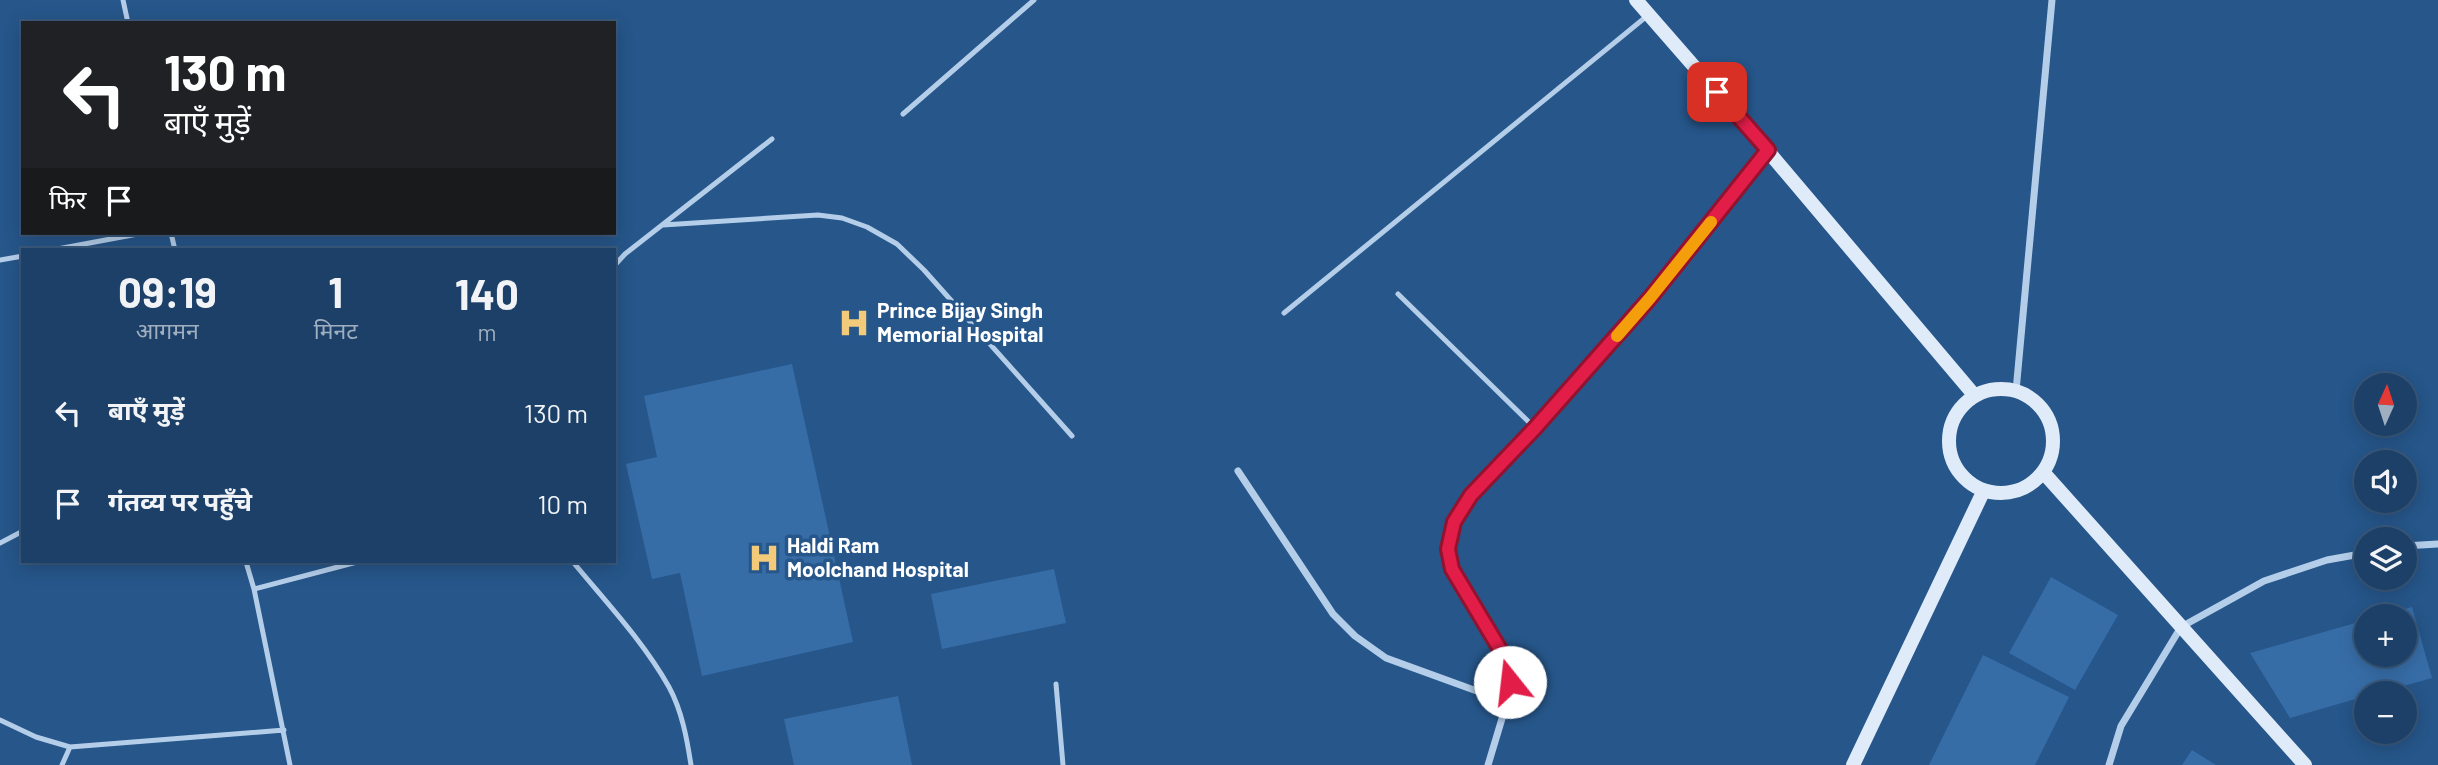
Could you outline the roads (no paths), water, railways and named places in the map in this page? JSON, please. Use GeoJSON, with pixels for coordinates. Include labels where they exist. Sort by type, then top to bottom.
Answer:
{"type":"FeatureCollection","features":[{"type":"Feature","properties":{"kind":"street"},"geometry":{"type":"LineString","coordinates":[[1636,0],[1768,150],[1975,396]]}},
{"type":"Feature","properties":{"kind":"street"},"geometry":{"type":"LineString","coordinates":[[2016,391],[2052,0]]}},
{"type":"Feature","properties":{"kind":"street"},"geometry":{"type":"LineString","coordinates":[[1488,765],[1507,702],[1510,682],[1504,656],[1452,569],[1448,549],[1454,522],[1471,495],[1535,428],[1650,298],[1768,150]]}},
{"type":"Feature","properties":{"kind":"street"},"geometry":{"type":"LineString","coordinates":[[1996,389],[2016,391],[2034,401],[2047,417],[2053,437],[2051,457],[2043,472],[2026,487],[2006,493],[1984,490],[1967,481],[1954,466],[1949,446],[1951,426],[1961,408],[1975,396],[1996,389]]}},
{"type":"Feature","properties":{"kind":"street"},"geometry":{"type":"LineString","coordinates":[[1238,471],[1333,614],[1355,636],[1386,658],[1507,702]]}},
{"type":"Feature","properties":{"kind":"street"},"geometry":{"type":"LineString","coordinates":[[2043,472],[2305,765]]}},
{"type":"Feature","properties":{"kind":"street"},"geometry":{"type":"LineString","coordinates":[[1853,765],[1984,490]]}},
{"type":"Feature","properties":{"kind":"street"},"geometry":{"type":"LineString","coordinates":[[2417,545],[2438,544]]}},
{"type":"Feature","properties":{"kind":"street"},"geometry":{"type":"LineString","coordinates":[[2109,765],[2122,726],[2181,627],[2264,582],[2327,560],[2354,555]]}},
{"type":"Feature","properties":{"kind":"lane"},"geometry":{"type":"LineString","coordinates":[[123,0],[128,21]]}},
{"type":"Feature","properties":{"kind":"lane"},"geometry":{"type":"LineString","coordinates":[[903,114],[1034,0]]}},
{"type":"Feature","properties":{"kind":"lane"},"geometry":{"type":"LineString","coordinates":[[1284,313],[1649,15]]}},
{"type":"Feature","properties":{"kind":"lane"},"geometry":{"type":"LineString","coordinates":[[616,264],[772,139]]}},
{"type":"Feature","properties":{"kind":"lane"},"geometry":{"type":"LineString","coordinates":[[663,225],[818,215],[842,218],[867,227],[897,244],[1072,436]]}},
{"type":"Feature","properties":{"kind":"lane"},"geometry":{"type":"LineString","coordinates":[[63,248],[132,235]]}},
{"type":"Feature","properties":{"kind":"lane"},"geometry":{"type":"LineString","coordinates":[[0,260],[21,256]]}},
{"type":"Feature","properties":{"kind":"lane"},"geometry":{"type":"LineString","coordinates":[[1398,294],[1535,428]]}},
{"type":"Feature","properties":{"kind":"lane"},"geometry":{"type":"LineString","coordinates":[[0,543],[21,532]]}},
{"type":"Feature","properties":{"kind":"lane"},"geometry":{"type":"LineString","coordinates":[[246,563],[290,765]]}},
{"type":"Feature","properties":{"kind":"lane"},"geometry":{"type":"LineString","coordinates":[[254,589],[353,563]]}},
{"type":"Feature","properties":{"kind":"lane"},"geometry":{"type":"LineString","coordinates":[[574,563],[634,635],[669,688],[680,715],[691,765]]}},
{"type":"Feature","properties":{"kind":"lane"},"geometry":{"type":"LineString","coordinates":[[1056,684],[1063,765]]}},
{"type":"Feature","properties":{"kind":"lane"},"geometry":{"type":"LineString","coordinates":[[0,720],[36,737],[70,747],[284,730]]}},
{"type":"Feature","properties":{"kind":"lane"},"geometry":{"type":"LineString","coordinates":[[62,765],[70,747]]}},
{"type":"Feature","properties":{"kind":"place","name":"Prince Bijay Singh Memorial Hospital"},"geometry":{"type":"Point","coordinates":[854,323]}},
{"type":"Feature","properties":{"kind":"place","name":"Haldi Ram Moolchand Hospital"},"geometry":{"type":"Point","coordinates":[764,558]}}]}
